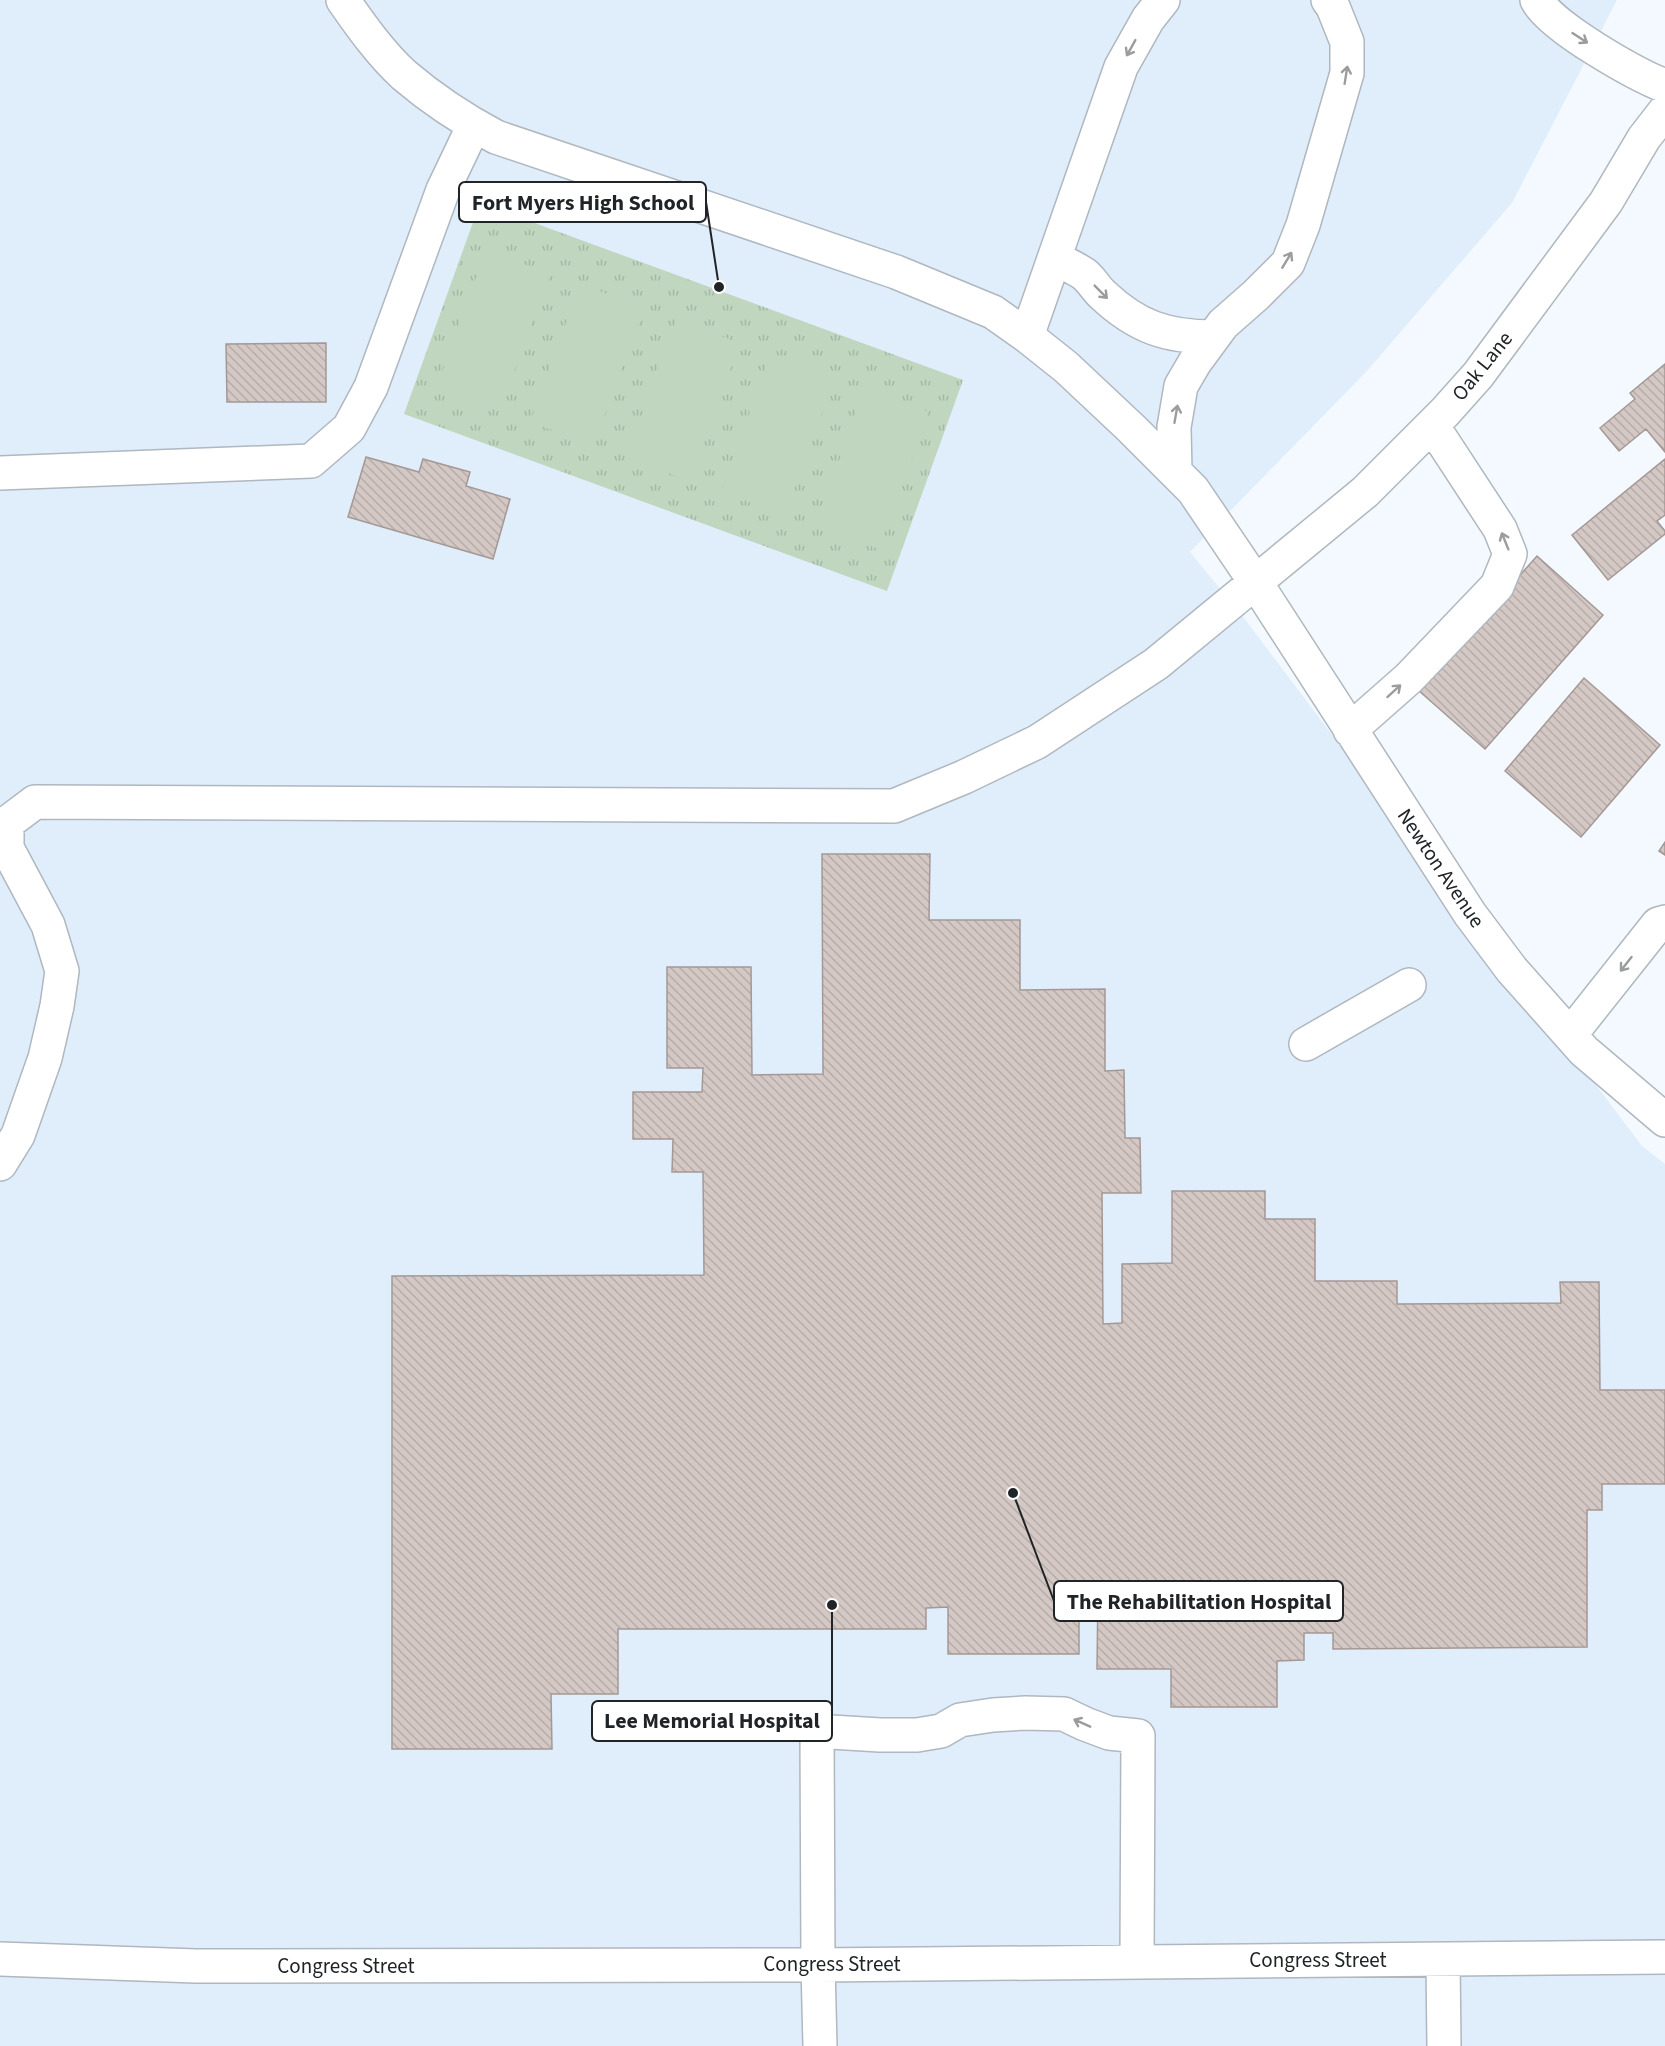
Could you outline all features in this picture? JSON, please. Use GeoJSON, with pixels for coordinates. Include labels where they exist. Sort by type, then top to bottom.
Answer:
{"type":"FeatureCollection","features":[{"type":"Feature","properties":{"kind":"street","name":"Newton Avenue"},"geometry":{"type":"LineString","coordinates":[[343,0],[403,74],[474,125],[496,136],[896,272],[993,312],[1066,367],[1193,490],[1470,914],[1512,970],[1584,1051],[1664,1116]]}},
{"type":"Feature","properties":{"kind":"street"},"geometry":{"type":"LineString","coordinates":[[1027,336],[1120,67],[1148,18],[1163,0]]}},
{"type":"Feature","properties":{"kind":"street"},"geometry":{"type":"LineString","coordinates":[[1175,472],[1174,427],[1181,386],[1195,362],[1223,324],[1288,262],[1303,225],[1347,74],[1347,42],[1328,0]]}},
{"type":"Feature","properties":{"kind":"street"},"geometry":{"type":"LineString","coordinates":[[1537,0],[1542,10],[1581,39],[1630,70],[1665,86]]}},
{"type":"Feature","properties":{"kind":"street","name":"Oak Lane"},"geometry":{"type":"LineString","coordinates":[[0,1164],[18,1135],[45,1058],[57,1006],[62,971],[48,926],[6,848],[7,823],[35,802],[894,806],[964,777],[1037,742],[1156,664],[1365,492],[1478,375],[1606,202],[1644,138],[1665,111]]}},
{"type":"Feature","properties":{"kind":"street"},"geometry":{"type":"LineString","coordinates":[[0,473],[311,461],[350,428],[371,387],[443,190],[474,125]]}},
{"type":"Feature","properties":{"kind":"street"},"geometry":{"type":"LineString","coordinates":[[1055,258],[1085,274],[1102,294],[1150,328],[1189,337],[1213,337]]}},
{"type":"Feature","properties":{"kind":"street"},"geometry":{"type":"LineString","coordinates":[[1350,730],[1409,678],[1497,586],[1510,554],[1500,529],[1432,425]]}},
{"type":"Feature","properties":{"kind":"street"},"geometry":{"type":"LineString","coordinates":[[1570,1035],[1658,924],[1665,922]]}},
{"type":"Feature","properties":{"kind":"street"},"geometry":{"type":"LineString","coordinates":[[1306,1044],[1409,985]]}},
{"type":"Feature","properties":{"kind":"street"},"geometry":{"type":"LineString","coordinates":[[820,2046],[817,1729],[880,1735],[917,1735],[941,1731],[960,1720],[993,1714],[1025,1713],[1064,1714],[1084,1725],[1109,1733],[1138,1736],[1137,1962]]}},
{"type":"Feature","properties":{"kind":"street","name":"Congress Street"},"geometry":{"type":"LineString","coordinates":[[0,1959],[196,1966],[818,1965],[1665,1957]]}},
{"type":"Feature","properties":{"kind":"street"},"geometry":{"type":"LineString","coordinates":[[1443,1960],[1444,2046]]}},
{"type":"Feature","properties":{"kind":"shaded area"},"geometry":{"type":"Polygon","coordinates":[[[0,0],[1617,0],[1512,203],[1366,372],[1190,552],[1244,618],[1642,1146],[1665,1164],[1665,2046],[0,2046],[0,0]]]}},
{"type":"Feature","properties":{"kind":"green space"},"geometry":{"type":"Polygon","coordinates":[[[480,203],[963,380],[887,591],[404,414],[480,203]]]}},
{"type":"Feature","properties":{"kind":"green space"},"geometry":{"type":"Polygon","coordinates":[[[486,250],[550,274],[500,411],[436,388],[486,250]]]}},
{"type":"Feature","properties":{"kind":"green space"},"geometry":{"type":"Polygon","coordinates":[[[580,284],[644,308],[594,445],[530,422],[580,284]]]}},
{"type":"Feature","properties":{"kind":"green space"},"geometry":{"type":"Polygon","coordinates":[[[676,320],[740,343],[690,481],[626,458],[676,320]]]}},
{"type":"Feature","properties":{"kind":"green space"},"geometry":{"type":"Polygon","coordinates":[[[771,353],[835,377],[785,515],[721,492],[771,353]]]}},
{"type":"Feature","properties":{"kind":"green space"},"geometry":{"type":"Polygon","coordinates":[[[865,389],[929,412],[879,549],[815,526],[865,389]]]}},
{"type":"Feature","properties":{"kind":"building"},"geometry":{"type":"Polygon","coordinates":[[[326,343],[326,402],[227,402],[226,344],[326,343]]]}},
{"type":"Feature","properties":{"kind":"building"},"geometry":{"type":"Polygon","coordinates":[[[1665,364],[1665,452],[1646,429],[1619,451],[1600,428],[1635,399],[1630,393],[1665,364]]]}},
{"type":"Feature","properties":{"kind":"building"},"geometry":{"type":"Polygon","coordinates":[[[366,457],[419,472],[423,459],[470,472],[466,486],[510,499],[493,559],[348,517],[366,457]]]}},
{"type":"Feature","properties":{"kind":"building"},"geometry":{"type":"Polygon","coordinates":[[[1665,459],[1665,515],[1657,521],[1665,534],[1608,580],[1572,535],[1665,459]]]}},
{"type":"Feature","properties":{"kind":"building"},"geometry":{"type":"Polygon","coordinates":[[[1537,556],[1603,615],[1485,749],[1418,690],[1537,556]]]}},
{"type":"Feature","properties":{"kind":"building"},"geometry":{"type":"Polygon","coordinates":[[[1584,678],[1660,745],[1581,837],[1505,771],[1584,678]]]}},
{"type":"Feature","properties":{"kind":"building"},"geometry":{"type":"Polygon","coordinates":[[[1665,842],[1665,855],[1659,851],[1665,842]]]}},
{"type":"Feature","properties":{"kind":"building"},"geometry":{"type":"Polygon","coordinates":[[[822,854],[930,854],[929,920],[1020,920],[1020,990],[1105,989],[1105,1071],[1124,1070],[1125,1138],[1140,1138],[1141,1193],[1102,1193],[1103,1324],[1122,1323],[1122,1264],[1172,1263],[1172,1191],[1265,1191],[1265,1219],[1315,1219],[1315,1281],[1397,1281],[1397,1304],[1561,1303],[1560,1282],[1599,1282],[1600,1390],[1665,1390],[1665,1484],[1602,1484],[1602,1510],[1587,1510],[1587,1647],[1333,1649],[1333,1633],[1304,1633],[1304,1660],[1277,1661],[1277,1707],[1171,1707],[1171,1669],[1097,1669],[1098,1587],[1079,1587],[1079,1654],[948,1654],[948,1607],[926,1608],[926,1629],[618,1629],[618,1694],[551,1694],[552,1749],[392,1749],[392,1276],[704,1275],[703,1172],[672,1172],[673,1139],[633,1139],[633,1092],[702,1092],[703,1068],[667,1068],[667,967],[751,967],[752,1075],[823,1074],[822,854]]]}},
{"type":"Feature","properties":{"kind":"place","name":"Fort Myers High School"},"geometry":{"type":"Point","coordinates":[719,287]}},
{"type":"Feature","properties":{"kind":"place","name":"The Rehabilitation Hospital"},"geometry":{"type":"Point","coordinates":[1013,1493]}},
{"type":"Feature","properties":{"kind":"place","name":"Lee Memorial Hospital"},"geometry":{"type":"Point","coordinates":[832,1605]}}]}
